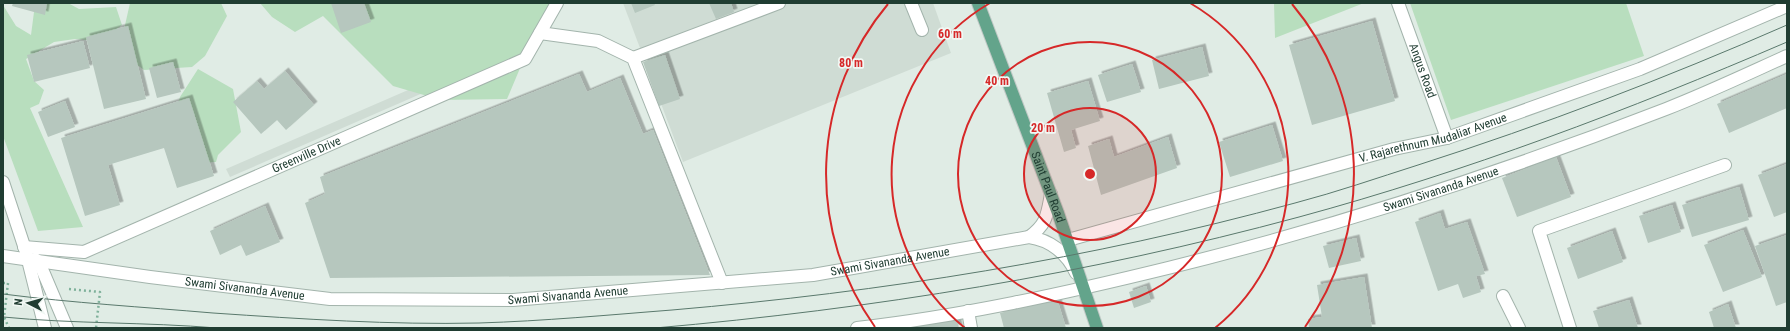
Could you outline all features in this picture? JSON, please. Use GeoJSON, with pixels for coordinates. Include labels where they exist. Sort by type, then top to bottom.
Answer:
{"type":"FeatureCollection","features":[{"type":"Feature","properties":{"kind":"main road","name":"Saint Paul Road"},"geometry":{"type":"LineString","coordinates":[[978,3],[1068,240],[1098,328]]}},
{"type":"Feature","properties":{"kind":"street","name":"Greenville Drive"},"geometry":{"type":"LineString","coordinates":[[3,256],[26,253],[84,252],[525,59],[557,3]]}},
{"type":"Feature","properties":{"kind":"street"},"geometry":{"type":"LineString","coordinates":[[633,58],[780,3]]}},
{"type":"Feature","properties":{"kind":"street"},"geometry":{"type":"LineString","coordinates":[[911,3],[922,30]]}},
{"type":"Feature","properties":{"kind":"street","name":"Angus Road"},"geometry":{"type":"LineString","coordinates":[[1398,3],[1447,138]]}},
{"type":"Feature","properties":{"kind":"street","name":"V. Rajarethnum Mudaliar Avenue"},"geometry":{"type":"LineString","coordinates":[[1068,240],[1394,149],[1447,138],[1640,70],[1787,6]]}},
{"type":"Feature","properties":{"kind":"street"},"geometry":{"type":"LineString","coordinates":[[540,33],[598,41],[633,58],[722,283]]}},
{"type":"Feature","properties":{"kind":"street","name":"Swami Sivananda Avenue"},"geometry":{"type":"LineString","coordinates":[[857,328],[968,311],[1084,289],[1239,250],[1339,222],[1499,170],[1668,108],[1787,56]]}},
{"type":"Feature","properties":{"kind":"street"},"geometry":{"type":"LineString","coordinates":[[1570,328],[1539,231],[1725,165]]}},
{"type":"Feature","properties":{"kind":"street"},"geometry":{"type":"LineString","coordinates":[[3,182],[26,253],[45,328]]}},
{"type":"Feature","properties":{"kind":"street"},"geometry":{"type":"LineString","coordinates":[[1029,237],[1039,230],[1045,220],[1051,194]]}},
{"type":"Feature","properties":{"kind":"street","name":"Swami Sivananda Avenue"},"geometry":{"type":"LineString","coordinates":[[39,262],[330,299],[513,300],[813,275],[1029,237],[1042,239],[1054,246],[1075,270],[1084,289]]}},
{"type":"Feature","properties":{"kind":"street"},"geometry":{"type":"LineString","coordinates":[[26,253],[39,262],[68,328]]}},
{"type":"Feature","properties":{"kind":"street"},"geometry":{"type":"LineString","coordinates":[[1502,296],[1519,328]]}},
{"type":"Feature","properties":{"kind":"street"},"geometry":{"type":"LineString","coordinates":[[968,311],[971,328]]}},
{"type":"Feature","properties":{"kind":"path"},"geometry":{"type":"LineString","coordinates":[[70,266],[68,289],[100,292],[96,328]]}},
{"type":"Feature","properties":{"kind":"path"},"geometry":{"type":"LineString","coordinates":[[3,282],[8,283],[4,317],[9,328]]}},
{"type":"Feature","properties":{"kind":"shaded area"},"geometry":{"type":"Polygon","coordinates":[[[623,3],[933,3],[951,53],[683,162],[623,3]]]}},
{"type":"Feature","properties":{"kind":"shaded area"},"geometry":{"type":"Polygon","coordinates":[[[452,71],[455,79],[230,177],[226,169],[452,71]]]}},
{"type":"Feature","properties":{"kind":"green space"},"geometry":{"type":"Polygon","coordinates":[[[38,3],[68,3],[79,9],[116,7],[122,25],[101,41],[75,39],[54,42],[26,59],[34,81],[44,90],[39,104],[30,108],[83,227],[38,231],[3,136],[3,5],[16,26],[31,35],[34,12],[38,3]]]}},
{"type":"Feature","properties":{"kind":"green space"},"geometry":{"type":"Polygon","coordinates":[[[130,3],[221,3],[227,16],[205,56],[192,67],[144,70],[124,55],[123,34],[130,3]]]}},
{"type":"Feature","properties":{"kind":"green space"},"geometry":{"type":"Polygon","coordinates":[[[260,3],[552,3],[534,35],[507,99],[441,100],[393,86],[323,16],[295,32],[272,17],[260,3]]]}},
{"type":"Feature","properties":{"kind":"green space"},"geometry":{"type":"Polygon","coordinates":[[[1274,3],[1364,3],[1275,38],[1274,3]]]}},
{"type":"Feature","properties":{"kind":"green space"},"geometry":{"type":"Polygon","coordinates":[[[1410,3],[1626,3],[1644,56],[1451,120],[1410,3]]]}},
{"type":"Feature","properties":{"kind":"green space"},"geometry":{"type":"Polygon","coordinates":[[[198,69],[233,89],[241,132],[218,155],[216,162],[194,163],[175,114],[180,97],[198,69]]]}},
{"type":"Feature","properties":{"kind":"building"},"geometry":{"type":"Polygon","coordinates":[[[13,3],[47,3],[45,15],[12,6],[13,3]]]}},
{"type":"Feature","properties":{"kind":"building"},"geometry":{"type":"Polygon","coordinates":[[[331,3],[364,3],[371,22],[341,33],[331,3]]]}},
{"type":"Feature","properties":{"kind":"building"},"geometry":{"type":"Polygon","coordinates":[[[631,3],[654,3],[655,5],[635,13],[631,3]]]}},
{"type":"Feature","properties":{"kind":"building"},"geometry":{"type":"Polygon","coordinates":[[[709,3],[731,3],[734,12],[716,19],[709,3]]]}},
{"type":"Feature","properties":{"kind":"building"},"geometry":{"type":"Polygon","coordinates":[[[1372,21],[1395,101],[1312,125],[1289,45],[1372,21]]]}},
{"type":"Feature","properties":{"kind":"building"},"geometry":{"type":"Polygon","coordinates":[[[128,26],[146,99],[104,109],[86,37],[128,26]]]}},
{"type":"Feature","properties":{"kind":"building"},"geometry":{"type":"Polygon","coordinates":[[[83,41],[90,68],[34,82],[27,55],[83,41]]]}},
{"type":"Feature","properties":{"kind":"building"},"geometry":{"type":"Polygon","coordinates":[[[1202,47],[1209,76],[1159,89],[1152,60],[1202,47]]]}},
{"type":"Feature","properties":{"kind":"building"},"geometry":{"type":"Polygon","coordinates":[[[665,55],[680,99],[659,106],[643,62],[665,55]]]}},
{"type":"Feature","properties":{"kind":"building"},"geometry":{"type":"Polygon","coordinates":[[[173,62],[181,92],[157,98],[149,68],[173,62]]]}},
{"type":"Feature","properties":{"kind":"building"},"geometry":{"type":"Polygon","coordinates":[[[1132,64],[1141,92],[1107,102],[1098,75],[1132,64]]]}},
{"type":"Feature","properties":{"kind":"building"},"geometry":{"type":"Polygon","coordinates":[[[285,71],[314,105],[286,130],[277,120],[261,134],[233,102],[257,81],[264,89],[285,71]]]}},
{"type":"Feature","properties":{"kind":"building"},"geometry":{"type":"Polygon","coordinates":[[[579,74],[587,92],[620,78],[643,134],[653,130],[710,275],[330,278],[305,203],[325,194],[320,177],[579,74]]]}},
{"type":"Feature","properties":{"kind":"building"},"geometry":{"type":"Polygon","coordinates":[[[1787,74],[1787,108],[1729,133],[1717,104],[1787,74]]]}},
{"type":"Feature","properties":{"kind":"building"},"geometry":{"type":"Polygon","coordinates":[[[1088,81],[1100,121],[1071,130],[1076,148],[1064,152],[1047,93],[1088,81]]]}},
{"type":"Feature","properties":{"kind":"building"},"geometry":{"type":"Polygon","coordinates":[[[189,98],[214,176],[177,188],[164,148],[108,165],[120,205],[85,216],[61,138],[189,98]]]}},
{"type":"Feature","properties":{"kind":"building"},"geometry":{"type":"Polygon","coordinates":[[[65,101],[75,127],[48,137],[38,112],[65,101]]]}},
{"type":"Feature","properties":{"kind":"building"},"geometry":{"type":"Polygon","coordinates":[[[1272,125],[1283,161],[1230,177],[1219,142],[1272,125]]]}},
{"type":"Feature","properties":{"kind":"building"},"geometry":{"type":"Polygon","coordinates":[[[1168,137],[1177,168],[1101,195],[1088,146],[1109,139],[1114,157],[1168,137]]]}},
{"type":"Feature","properties":{"kind":"building"},"geometry":{"type":"Polygon","coordinates":[[[1556,157],[1571,197],[1517,217],[1502,178],[1556,157]]]}},
{"type":"Feature","properties":{"kind":"building"},"geometry":{"type":"Polygon","coordinates":[[[1787,164],[1787,212],[1774,217],[1758,175],[1787,164]]]}},
{"type":"Feature","properties":{"kind":"building"},"geometry":{"type":"Polygon","coordinates":[[[1739,187],[1749,220],[1692,237],[1682,205],[1739,187]]]}},
{"type":"Feature","properties":{"kind":"building"},"geometry":{"type":"Polygon","coordinates":[[[1672,205],[1681,232],[1648,243],[1639,216],[1672,205]]]}},
{"type":"Feature","properties":{"kind":"building"},"geometry":{"type":"Polygon","coordinates":[[[265,206],[280,242],[246,256],[241,245],[220,255],[210,231],[265,206]]]}},
{"type":"Feature","properties":{"kind":"building"},"geometry":{"type":"Polygon","coordinates":[[[1440,213],[1445,229],[1467,222],[1485,274],[1476,276],[1481,292],[1463,298],[1458,284],[1438,291],[1415,222],[1440,213]]]}},
{"type":"Feature","properties":{"kind":"building"},"geometry":{"type":"Polygon","coordinates":[[[1743,230],[1762,277],[1723,292],[1704,245],[1743,230]]]}},
{"type":"Feature","properties":{"kind":"building"},"geometry":{"type":"Polygon","coordinates":[[[1612,231],[1623,262],[1578,279],[1567,248],[1612,231]]]}},
{"type":"Feature","properties":{"kind":"building"},"geometry":{"type":"Polygon","coordinates":[[[1787,235],[1787,302],[1776,306],[1755,246],[1787,235]]]}},
{"type":"Feature","properties":{"kind":"building"},"geometry":{"type":"Polygon","coordinates":[[[1356,238],[1361,261],[1329,268],[1323,246],[1356,238]]]}},
{"type":"Feature","properties":{"kind":"building"},"geometry":{"type":"Polygon","coordinates":[[[1364,277],[1372,328],[1309,328],[1308,319],[1322,317],[1317,285],[1364,277]]]}},
{"type":"Feature","properties":{"kind":"building"},"geometry":{"type":"Polygon","coordinates":[[[1146,286],[1151,302],[1134,308],[1129,292],[1146,286]]]}},
{"type":"Feature","properties":{"kind":"building"},"geometry":{"type":"Polygon","coordinates":[[[1057,299],[1066,328],[1004,328],[1000,313],[1057,299]]]}},
{"type":"Feature","properties":{"kind":"building"},"geometry":{"type":"Polygon","coordinates":[[[1629,300],[1638,328],[1599,328],[1593,311],[1629,300]]]}},
{"type":"Feature","properties":{"kind":"building"},"geometry":{"type":"Polygon","coordinates":[[[1728,304],[1736,328],[1714,328],[1709,312],[1728,304]]]}},
{"type":"Feature","properties":{"kind":"building"},"geometry":{"type":"Polygon","coordinates":[[[957,319],[959,328],[915,328],[915,327],[957,319]]]}},
{"type":"Feature","properties":{"kind":"tram line"},"geometry":{"type":"LineString","coordinates":[[3,294],[108,305],[213,313],[346,321],[479,323],[552,319],[751,303],[908,283],[986,271],[1141,241],[1218,223],[1357,185],[1465,150],[1604,100],[1696,64],[1787,25]]}},
{"type":"Feature","properties":{"kind":"tram line"},"geometry":{"type":"LineString","coordinates":[[655,328],[818,311],[980,287],[1140,256],[1220,237],[1299,217],[1361,199],[1485,160],[1667,92],[1787,42]]}},
{"type":"Feature","properties":{"kind":"tram line"},"geometry":{"type":"LineString","coordinates":[[3,317],[56,321],[217,328]]}}]}
